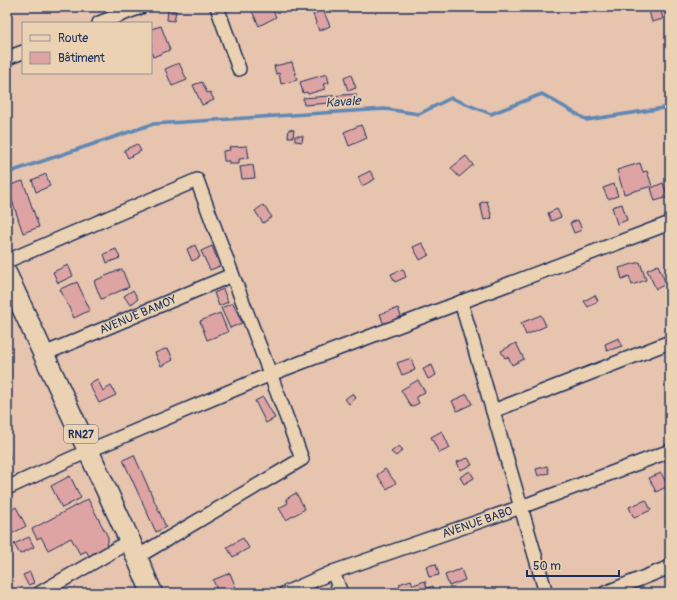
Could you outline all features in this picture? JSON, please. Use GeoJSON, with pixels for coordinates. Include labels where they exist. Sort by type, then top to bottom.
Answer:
{"type":"FeatureCollection","features":[{"type":"Feature","properties":{"kind":"main road","name":"RN27"},"geometry":{"type":"LineString","coordinates":[[7,275],[134,549],[152,593]]}},
{"type":"Feature","properties":{"kind":"street"},"geometry":{"type":"LineString","coordinates":[[102,22],[141,7]]}},
{"type":"Feature","properties":{"kind":"street"},"geometry":{"type":"LineString","coordinates":[[217,7],[239,69]]}},
{"type":"Feature","properties":{"kind":"street"},"geometry":{"type":"LineString","coordinates":[[7,58],[22,52]]}},
{"type":"Feature","properties":{"kind":"street"},"geometry":{"type":"LineString","coordinates":[[7,261],[197,180],[302,459],[134,549],[40,593]]}},
{"type":"Feature","properties":{"kind":"street"},"geometry":{"type":"LineString","coordinates":[[7,488],[88,451],[271,374],[670,223]]}},
{"type":"Feature","properties":{"kind":"street","name":"AVENUE BAMOY"},"geometry":{"type":"LineString","coordinates":[[44,354],[232,275]]}},
{"type":"Feature","properties":{"kind":"street"},"geometry":{"type":"LineString","coordinates":[[461,302],[546,593]]}},
{"type":"Feature","properties":{"kind":"street"},"geometry":{"type":"LineString","coordinates":[[493,411],[670,342]]}},
{"type":"Feature","properties":{"kind":"street","name":"AVENUE BABO"},"geometry":{"type":"LineString","coordinates":[[285,593],[333,572],[521,506],[670,451]]}},
{"type":"Feature","properties":{"kind":"street"},"geometry":{"type":"LineString","coordinates":[[605,593],[670,567]]}},
{"type":"Feature","properties":{"kind":"street"},"geometry":{"type":"LineString","coordinates":[[333,572],[341,593]]}},
{"type":"Feature","properties":{"kind":"building"},"geometry":{"type":"Polygon","coordinates":[[[250,7],[271,7],[276,17],[259,26],[250,7]]]}},
{"type":"Feature","properties":{"kind":"building"},"geometry":{"type":"Polygon","coordinates":[[[648,7],[660,7],[663,19],[652,22],[648,7]]]}},
{"type":"Feature","properties":{"kind":"building"},"geometry":{"type":"Polygon","coordinates":[[[168,10],[176,11],[174,21],[167,20],[168,10]]]}},
{"type":"Feature","properties":{"kind":"building"},"geometry":{"type":"Polygon","coordinates":[[[323,10],[330,26],[319,31],[313,14],[323,10]]]}},
{"type":"Feature","properties":{"kind":"building"},"geometry":{"type":"Polygon","coordinates":[[[161,26],[170,50],[153,57],[152,54],[152,29],[161,26]]]}},
{"type":"Feature","properties":{"kind":"building"},"geometry":{"type":"Polygon","coordinates":[[[292,62],[297,80],[281,84],[279,73],[276,74],[274,66],[292,62]]]}},
{"type":"Feature","properties":{"kind":"building"},"geometry":{"type":"Polygon","coordinates":[[[179,63],[187,80],[172,86],[165,69],[179,63]]]}},
{"type":"Feature","properties":{"kind":"building"},"geometry":{"type":"Polygon","coordinates":[[[327,74],[329,83],[323,84],[325,89],[308,94],[307,92],[303,93],[300,82],[327,74]]]}},
{"type":"Feature","properties":{"kind":"building"},"geometry":{"type":"Polygon","coordinates":[[[351,75],[356,88],[348,91],[344,78],[351,75]]]}},
{"type":"Feature","properties":{"kind":"building"},"geometry":{"type":"Polygon","coordinates":[[[202,82],[207,93],[210,92],[214,100],[202,105],[193,85],[202,82]]]}},
{"type":"Feature","properties":{"kind":"building"},"geometry":{"type":"Polygon","coordinates":[[[356,94],[356,101],[304,105],[303,98],[356,94]]]}},
{"type":"Feature","properties":{"kind":"building"},"geometry":{"type":"Polygon","coordinates":[[[361,125],[367,138],[349,146],[344,132],[361,125]]]}},
{"type":"Feature","properties":{"kind":"building"},"geometry":{"type":"Polygon","coordinates":[[[289,129],[294,130],[293,137],[288,137],[289,129]]]}},
{"type":"Feature","properties":{"kind":"building"},"geometry":{"type":"Polygon","coordinates":[[[295,136],[303,136],[302,142],[295,141],[295,136]]]}},
{"type":"Feature","properties":{"kind":"building"},"geometry":{"type":"Polygon","coordinates":[[[137,144],[141,151],[128,158],[124,150],[137,144]]]}},
{"type":"Feature","properties":{"kind":"building"},"geometry":{"type":"Polygon","coordinates":[[[247,146],[249,158],[239,159],[239,164],[229,164],[229,161],[224,161],[223,151],[230,150],[229,147],[247,146]]]}},
{"type":"Feature","properties":{"kind":"building"},"geometry":{"type":"Polygon","coordinates":[[[466,156],[473,165],[459,177],[451,168],[466,156]]]}},
{"type":"Feature","properties":{"kind":"building"},"geometry":{"type":"Polygon","coordinates":[[[640,163],[643,172],[647,171],[652,186],[624,194],[617,170],[640,163]]]}},
{"type":"Feature","properties":{"kind":"building"},"geometry":{"type":"Polygon","coordinates":[[[253,165],[255,178],[242,179],[240,167],[253,165]]]}},
{"type":"Feature","properties":{"kind":"building"},"geometry":{"type":"Polygon","coordinates":[[[370,171],[375,179],[362,186],[358,177],[370,171]]]}},
{"type":"Feature","properties":{"kind":"building"},"geometry":{"type":"Polygon","coordinates":[[[46,174],[50,186],[36,192],[32,180],[46,174]]]}},
{"type":"Feature","properties":{"kind":"building"},"geometry":{"type":"Polygon","coordinates":[[[23,181],[39,227],[23,233],[7,186],[23,181]]]}},
{"type":"Feature","properties":{"kind":"building"},"geometry":{"type":"Polygon","coordinates":[[[663,183],[668,197],[655,201],[651,188],[663,183]]]}},
{"type":"Feature","properties":{"kind":"building"},"geometry":{"type":"Polygon","coordinates":[[[614,184],[618,196],[608,199],[603,188],[614,184]]]}},
{"type":"Feature","properties":{"kind":"building"},"geometry":{"type":"Polygon","coordinates":[[[487,201],[492,218],[484,220],[480,203],[487,201]]]}},
{"type":"Feature","properties":{"kind":"building"},"geometry":{"type":"Polygon","coordinates":[[[622,204],[627,220],[617,224],[612,207],[622,204]]]}},
{"type":"Feature","properties":{"kind":"building"},"geometry":{"type":"Polygon","coordinates":[[[263,205],[272,217],[263,223],[255,211],[263,205]]]}},
{"type":"Feature","properties":{"kind":"building"},"geometry":{"type":"Polygon","coordinates":[[[557,209],[561,217],[551,221],[548,213],[557,209]]]}},
{"type":"Feature","properties":{"kind":"building"},"geometry":{"type":"Polygon","coordinates":[[[578,220],[582,230],[574,233],[570,223],[578,220]]]}},
{"type":"Feature","properties":{"kind":"building"},"geometry":{"type":"Polygon","coordinates":[[[422,243],[429,255],[420,260],[413,247],[422,243]]]}},
{"type":"Feature","properties":{"kind":"building"},"geometry":{"type":"Polygon","coordinates":[[[195,245],[200,257],[192,261],[187,249],[195,245]]]}},
{"type":"Feature","properties":{"kind":"building"},"geometry":{"type":"Polygon","coordinates":[[[212,246],[220,266],[210,270],[201,251],[212,246]]]}},
{"type":"Feature","properties":{"kind":"building"},"geometry":{"type":"Polygon","coordinates":[[[116,249],[120,258],[107,263],[104,254],[116,249]]]}},
{"type":"Feature","properties":{"kind":"building"},"geometry":{"type":"Polygon","coordinates":[[[640,262],[646,280],[632,285],[629,276],[622,279],[619,268],[640,262]]]}},
{"type":"Feature","properties":{"kind":"building"},"geometry":{"type":"Polygon","coordinates":[[[68,265],[73,276],[58,283],[53,272],[68,265]]]}},
{"type":"Feature","properties":{"kind":"building"},"geometry":{"type":"Polygon","coordinates":[[[658,265],[666,284],[656,289],[647,270],[658,265]]]}},
{"type":"Feature","properties":{"kind":"building"},"geometry":{"type":"Polygon","coordinates":[[[122,269],[129,287],[101,299],[94,281],[122,269]]]}},
{"type":"Feature","properties":{"kind":"building"},"geometry":{"type":"Polygon","coordinates":[[[403,269],[406,277],[395,282],[391,274],[403,269]]]}},
{"type":"Feature","properties":{"kind":"building"},"geometry":{"type":"Polygon","coordinates":[[[77,282],[90,310],[74,318],[60,289],[77,282]]]}},
{"type":"Feature","properties":{"kind":"building"},"geometry":{"type":"Polygon","coordinates":[[[223,289],[228,302],[219,306],[214,293],[223,289]]]}},
{"type":"Feature","properties":{"kind":"building"},"geometry":{"type":"Polygon","coordinates":[[[133,290],[138,299],[130,305],[124,296],[133,290]]]}},
{"type":"Feature","properties":{"kind":"building"},"geometry":{"type":"Polygon","coordinates":[[[595,295],[598,301],[588,307],[584,301],[595,295]]]}},
{"type":"Feature","properties":{"kind":"building"},"geometry":{"type":"Polygon","coordinates":[[[233,303],[242,323],[230,328],[221,308],[233,303]]]}},
{"type":"Feature","properties":{"kind":"building"},"geometry":{"type":"Polygon","coordinates":[[[398,308],[402,319],[384,325],[380,314],[398,308]]]}},
{"type":"Feature","properties":{"kind":"building"},"geometry":{"type":"Polygon","coordinates":[[[220,313],[228,332],[207,340],[200,321],[220,313]]]}},
{"type":"Feature","properties":{"kind":"building"},"geometry":{"type":"Polygon","coordinates":[[[541,315],[546,326],[526,335],[521,323],[541,315]]]}},
{"type":"Feature","properties":{"kind":"building"},"geometry":{"type":"Polygon","coordinates":[[[619,338],[622,346],[607,351],[605,344],[619,338]]]}},
{"type":"Feature","properties":{"kind":"building"},"geometry":{"type":"Polygon","coordinates":[[[516,343],[524,359],[512,365],[508,357],[505,358],[501,351],[516,343]]]}},
{"type":"Feature","properties":{"kind":"building"},"geometry":{"type":"Polygon","coordinates":[[[165,349],[169,350],[173,360],[161,366],[155,353],[165,349]]]}},
{"type":"Feature","properties":{"kind":"building"},"geometry":{"type":"Polygon","coordinates":[[[411,358],[415,370],[402,375],[397,363],[411,358]]]}},
{"type":"Feature","properties":{"kind":"building"},"geometry":{"type":"Polygon","coordinates":[[[432,365],[436,375],[428,379],[423,369],[432,365]]]}},
{"type":"Feature","properties":{"kind":"building"},"geometry":{"type":"Polygon","coordinates":[[[97,379],[103,391],[111,386],[116,395],[99,403],[89,384],[97,379]]]}},
{"type":"Feature","properties":{"kind":"building"},"geometry":{"type":"Polygon","coordinates":[[[418,380],[425,392],[416,397],[419,403],[411,407],[401,390],[418,380]]]}},
{"type":"Feature","properties":{"kind":"building"},"geometry":{"type":"Polygon","coordinates":[[[353,393],[356,398],[349,404],[345,399],[353,393]]]}},
{"type":"Feature","properties":{"kind":"building"},"geometry":{"type":"Polygon","coordinates":[[[467,394],[472,404],[457,411],[452,401],[467,394]]]}},
{"type":"Feature","properties":{"kind":"building"},"geometry":{"type":"Polygon","coordinates":[[[263,397],[275,418],[266,423],[255,401],[263,397]]]}},
{"type":"Feature","properties":{"kind":"building"},"geometry":{"type":"Polygon","coordinates":[[[442,431],[450,448],[439,453],[431,437],[442,431]]]}},
{"type":"Feature","properties":{"kind":"building"},"geometry":{"type":"Polygon","coordinates":[[[399,446],[403,450],[396,456],[391,452],[399,446]]]}},
{"type":"Feature","properties":{"kind":"building"},"geometry":{"type":"Polygon","coordinates":[[[7,447],[10,459],[7,460],[7,447]]]}},
{"type":"Feature","properties":{"kind":"building"},"geometry":{"type":"Polygon","coordinates":[[[134,455],[166,527],[156,532],[123,460],[134,455]]]}},
{"type":"Feature","properties":{"kind":"building"},"geometry":{"type":"Polygon","coordinates":[[[468,458],[472,465],[460,470],[457,462],[468,458]]]}},
{"type":"Feature","properties":{"kind":"building"},"geometry":{"type":"Polygon","coordinates":[[[547,466],[549,473],[538,476],[536,469],[547,466]]]}},
{"type":"Feature","properties":{"kind":"building"},"geometry":{"type":"Polygon","coordinates":[[[385,469],[396,483],[387,489],[377,475],[385,469]]]}},
{"type":"Feature","properties":{"kind":"building"},"geometry":{"type":"Polygon","coordinates":[[[470,471],[474,478],[464,484],[460,477],[470,471]]]}},
{"type":"Feature","properties":{"kind":"building"},"geometry":{"type":"Polygon","coordinates":[[[661,473],[668,486],[656,492],[649,478],[661,473]]]}},
{"type":"Feature","properties":{"kind":"building"},"geometry":{"type":"Polygon","coordinates":[[[70,476],[81,498],[62,508],[51,486],[70,476]]]}},
{"type":"Feature","properties":{"kind":"building"},"geometry":{"type":"Polygon","coordinates":[[[296,493],[305,509],[286,520],[279,508],[288,503],[286,499],[296,493]]]}},
{"type":"Feature","properties":{"kind":"building"},"geometry":{"type":"Polygon","coordinates":[[[88,499],[108,537],[108,542],[105,547],[89,556],[86,551],[80,554],[71,538],[48,550],[41,537],[37,539],[32,529],[88,499]]]}},
{"type":"Feature","properties":{"kind":"building"},"geometry":{"type":"Polygon","coordinates":[[[646,500],[651,510],[634,518],[629,507],[646,500]]]}},
{"type":"Feature","properties":{"kind":"building"},"geometry":{"type":"Polygon","coordinates":[[[16,507],[26,526],[13,533],[10,529],[7,530],[7,513],[16,507]]]}},
{"type":"Feature","properties":{"kind":"building"},"geometry":{"type":"Polygon","coordinates":[[[29,537],[34,547],[20,554],[14,544],[29,537]]]}},
{"type":"Feature","properties":{"kind":"building"},"geometry":{"type":"Polygon","coordinates":[[[243,538],[249,548],[233,557],[227,547],[243,538]]]}},
{"type":"Feature","properties":{"kind":"building"},"geometry":{"type":"Polygon","coordinates":[[[436,564],[439,575],[429,577],[426,566],[436,564]]]}},
{"type":"Feature","properties":{"kind":"building"},"geometry":{"type":"Polygon","coordinates":[[[461,569],[465,580],[449,586],[445,575],[461,569]]]}},
{"type":"Feature","properties":{"kind":"building"},"geometry":{"type":"Polygon","coordinates":[[[30,572],[34,583],[28,585],[23,575],[30,572]]]}},
{"type":"Feature","properties":{"kind":"building"},"geometry":{"type":"Polygon","coordinates":[[[230,573],[238,593],[218,593],[213,580],[230,573]]]}},
{"type":"Feature","properties":{"kind":"building"},"geometry":{"type":"Polygon","coordinates":[[[411,580],[413,585],[425,581],[427,588],[433,586],[435,593],[402,593],[399,584],[411,580]]]}},
{"type":"Feature","properties":{"kind":"waterway","name":"Kavale"},"geometry":{"type":"LineString","coordinates":[[7,173],[153,124],[385,109],[419,114],[451,98],[491,114],[542,94],[587,120],[670,107]]}}]}
